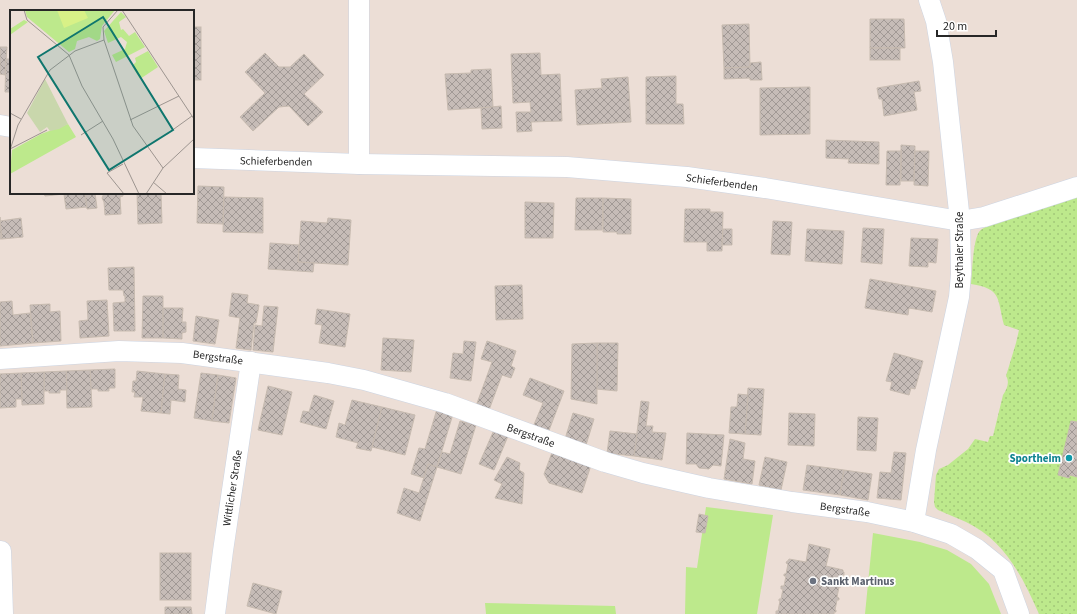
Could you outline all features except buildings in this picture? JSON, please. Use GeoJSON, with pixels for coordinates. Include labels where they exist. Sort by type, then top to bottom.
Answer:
{"type":"FeatureCollection","features":[{"type":"Feature","properties":{"kind":"street"},"geometry":{"type":"LineString","coordinates":[[359,0],[359,164]]}},
{"type":"Feature","properties":{"kind":"street","name":"Beythaler Straße"},"geometry":{"type":"LineString","coordinates":[[914,522],[926,450],[959,297],[961,274],[960,221],[943,62],[936,21],[929,0]]}},
{"type":"Feature","properties":{"kind":"street"},"geometry":{"type":"LineString","coordinates":[[0,125],[10,127]]}},
{"type":"Feature","properties":{"kind":"street","name":"Schieferbenden"},"geometry":{"type":"LineString","coordinates":[[194,158],[359,164],[567,167],[687,177],[765,188],[960,221],[984,217],[1077,187]]}},
{"type":"Feature","properties":{"kind":"street","name":"Bergstraße"},"geometry":{"type":"LineString","coordinates":[[0,359],[119,351],[182,352],[328,373],[364,380],[444,403],[605,462],[669,480],[792,502],[867,512],[914,522],[951,534],[977,549],[1003,570],[1018,614]]}},
{"type":"Feature","properties":{"kind":"street","name":"Wittlicher Straße"},"geometry":{"type":"LineString","coordinates":[[215,614],[251,362]]}},
{"type":"Feature","properties":{"kind":"street"},"geometry":{"type":"LineString","coordinates":[[1,551],[3,614]]}},
{"type":"Feature","properties":{"kind":"green space"},"geometry":{"type":"Polygon","coordinates":[[[1077,196],[1077,614],[1039,614],[1019,573],[1002,549],[979,530],[966,522],[938,510],[935,507],[936,475],[939,469],[948,465],[968,449],[975,439],[988,442],[990,436],[993,436],[1003,395],[1008,386],[1006,376],[1019,330],[1004,325],[999,301],[993,292],[981,286],[971,284],[974,250],[979,232],[984,228],[1008,218],[1077,196]]]}},
{"type":"Feature","properties":{"kind":"green space"},"geometry":{"type":"Polygon","coordinates":[[[706,507],[773,515],[757,614],[685,614],[686,567],[697,568],[706,507]]]}},
{"type":"Feature","properties":{"kind":"green space"},"geometry":{"type":"Polygon","coordinates":[[[873,533],[920,542],[947,550],[971,564],[989,584],[1001,614],[865,614],[873,533]]]}},
{"type":"Feature","properties":{"kind":"green space"},"geometry":{"type":"Polygon","coordinates":[[[485,603],[615,606],[616,614],[486,614],[485,603]]]}},
{"type":"Feature","properties":{"kind":"place","name":"Sportheim"},"geometry":{"type":"Point","coordinates":[1069,458]}},
{"type":"Feature","properties":{"kind":"place","name":"Sankt Martinus"},"geometry":{"type":"Point","coordinates":[813,581]}}]}
